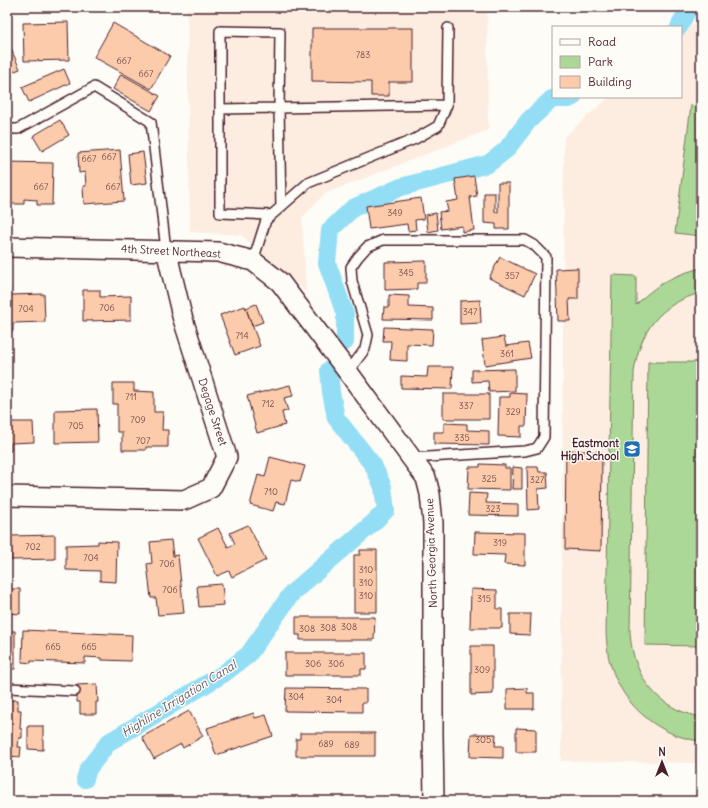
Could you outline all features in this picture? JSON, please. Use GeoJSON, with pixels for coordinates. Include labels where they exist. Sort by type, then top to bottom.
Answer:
{"type":"FeatureCollection","features":[{"type":"Feature","properties":{"kind":"street","name":"4th Street Northeast"},"geometry":{"type":"LineString","coordinates":[[7,246],[218,252],[253,261],[280,282],[309,320]]}},
{"type":"Feature","properties":{"kind":"street","name":"Degage Street"},"geometry":{"type":"LineString","coordinates":[[7,496],[184,500],[211,488],[227,457],[182,316],[166,250]]}},
{"type":"Feature","properties":{"kind":"street","name":"North Georgia Avenue"},"geometry":{"type":"LineString","coordinates":[[309,320],[426,478],[430,494],[432,523],[432,734],[434,801]]}},
{"type":"Feature","properties":{"kind":"lane"},"geometry":{"type":"LineString","coordinates":[[253,261],[266,220],[308,183],[415,139],[438,126],[448,105],[448,28]]}},
{"type":"Feature","properties":{"kind":"lane"},"geometry":{"type":"LineString","coordinates":[[271,215],[220,213],[220,31],[280,32],[279,108],[281,207]]}},
{"type":"Feature","properties":{"kind":"lane"},"geometry":{"type":"LineString","coordinates":[[7,129],[18,129],[94,86],[152,122],[166,250]]}},
{"type":"Feature","properties":{"kind":"lane"},"geometry":{"type":"LineString","coordinates":[[220,109],[448,105]]}},
{"type":"Feature","properties":{"kind":"lane"},"geometry":{"type":"LineString","coordinates":[[348,372],[365,349],[368,335],[352,281],[351,267],[368,247],[383,240],[525,240],[534,245],[546,257],[544,437],[537,448],[525,451],[412,458]]}},
{"type":"Feature","properties":{"kind":"lane"},"geometry":{"type":"LineString","coordinates":[[7,688],[75,691]]}},
{"type":"Feature","properties":{"kind":"shaded area"},"geometry":{"type":"Polygon","coordinates":[[[187,7],[487,7],[488,130],[324,194],[302,218],[306,292],[241,235],[190,232],[187,7]]]}},
{"type":"Feature","properties":{"kind":"shaded area","name":"Eastmont High School"},"geometry":{"type":"Polygon","coordinates":[[[701,17],[701,763],[561,761],[564,137],[608,98],[682,98],[682,34],[701,17]]]}},
{"type":"Feature","properties":{"kind":"green space"},"geometry":{"type":"Polygon","coordinates":[[[691,105],[701,107],[701,236],[675,233],[691,105]]]}},
{"type":"Feature","properties":{"kind":"green space"},"geometry":{"type":"Polygon","coordinates":[[[701,268],[701,293],[674,304],[654,321],[641,345],[634,373],[630,633],[632,649],[642,676],[650,688],[672,707],[685,713],[701,717],[701,741],[671,733],[645,717],[634,706],[624,694],[611,666],[606,633],[612,275],[636,276],[636,305],[651,291],[666,281],[701,268]]]}},
{"type":"Feature","properties":{"kind":"green space"},"geometry":{"type":"Polygon","coordinates":[[[648,362],[701,362],[701,646],[645,645],[648,362]]]}},
{"type":"Feature","properties":{"kind":"building"},"geometry":{"type":"Polygon","coordinates":[[[68,22],[69,60],[24,61],[23,23],[68,22]]]}},
{"type":"Feature","properties":{"kind":"building"},"geometry":{"type":"Polygon","coordinates":[[[113,23],[170,56],[151,89],[94,57],[113,23]]]}},
{"type":"Feature","properties":{"kind":"building"},"geometry":{"type":"Polygon","coordinates":[[[312,28],[413,28],[413,82],[389,82],[389,96],[371,96],[371,82],[312,81],[312,28]]]}},
{"type":"Feature","properties":{"kind":"building"},"geometry":{"type":"Polygon","coordinates":[[[7,40],[20,69],[7,74],[7,40]]]}},
{"type":"Feature","properties":{"kind":"building"},"geometry":{"type":"Polygon","coordinates":[[[64,69],[70,83],[29,102],[22,87],[64,69]]]}},
{"type":"Feature","properties":{"kind":"building"},"geometry":{"type":"Polygon","coordinates":[[[121,74],[160,96],[151,111],[113,89],[121,74]]]}},
{"type":"Feature","properties":{"kind":"building"},"geometry":{"type":"Polygon","coordinates":[[[60,120],[69,135],[42,151],[33,136],[60,120]]]}},
{"type":"Feature","properties":{"kind":"building"},"geometry":{"type":"Polygon","coordinates":[[[120,150],[124,201],[84,204],[83,186],[86,186],[85,172],[79,173],[78,153],[120,150]]]}},
{"type":"Feature","properties":{"kind":"building"},"geometry":{"type":"Polygon","coordinates":[[[143,152],[147,183],[131,185],[128,154],[143,152]]]}},
{"type":"Feature","properties":{"kind":"building"},"geometry":{"type":"Polygon","coordinates":[[[7,162],[53,163],[52,205],[37,205],[37,200],[24,199],[24,204],[7,203],[7,162]]]}},
{"type":"Feature","properties":{"kind":"building"},"geometry":{"type":"Polygon","coordinates":[[[474,176],[477,196],[470,197],[474,230],[462,232],[462,226],[441,229],[439,212],[448,211],[446,202],[458,200],[455,179],[474,176]]]}},
{"type":"Feature","properties":{"kind":"building"},"geometry":{"type":"Polygon","coordinates":[[[498,183],[509,183],[509,229],[496,229],[496,224],[484,223],[484,193],[495,193],[495,212],[498,212],[498,183]]]}},
{"type":"Feature","properties":{"kind":"building"},"geometry":{"type":"Polygon","coordinates":[[[421,198],[424,219],[415,220],[416,230],[408,231],[407,224],[369,229],[366,206],[421,198]]]}},
{"type":"Feature","properties":{"kind":"building"},"geometry":{"type":"Polygon","coordinates":[[[436,213],[438,230],[428,232],[426,215],[436,213]]]}},
{"type":"Feature","properties":{"kind":"building"},"geometry":{"type":"Polygon","coordinates":[[[500,257],[535,274],[525,295],[489,278],[500,257]]]}},
{"type":"Feature","properties":{"kind":"building"},"geometry":{"type":"Polygon","coordinates":[[[426,261],[426,283],[417,283],[417,289],[385,290],[385,262],[426,261]]]}},
{"type":"Feature","properties":{"kind":"building"},"geometry":{"type":"Polygon","coordinates":[[[578,268],[578,299],[569,299],[570,321],[558,321],[556,269],[578,268]]]}},
{"type":"Feature","properties":{"kind":"building"},"geometry":{"type":"Polygon","coordinates":[[[7,286],[10,286],[10,295],[44,294],[45,322],[13,323],[13,331],[7,331],[7,286]]]}},
{"type":"Feature","properties":{"kind":"building"},"geometry":{"type":"Polygon","coordinates":[[[83,290],[100,290],[100,297],[131,296],[131,320],[83,321],[83,290]]]}},
{"type":"Feature","properties":{"kind":"building"},"geometry":{"type":"Polygon","coordinates":[[[389,295],[409,296],[409,307],[433,308],[433,320],[383,319],[384,307],[389,307],[389,295]]]}},
{"type":"Feature","properties":{"kind":"building"},"geometry":{"type":"Polygon","coordinates":[[[480,300],[481,323],[460,324],[460,301],[480,300]]]}},
{"type":"Feature","properties":{"kind":"building"},"geometry":{"type":"Polygon","coordinates":[[[256,304],[263,322],[252,326],[246,308],[256,304]]]}},
{"type":"Feature","properties":{"kind":"building"},"geometry":{"type":"Polygon","coordinates":[[[245,306],[260,346],[235,355],[220,315],[245,306]]]}},
{"type":"Feature","properties":{"kind":"building"},"geometry":{"type":"Polygon","coordinates":[[[384,327],[433,329],[432,345],[407,344],[407,361],[390,360],[391,341],[383,341],[384,327]]]}},
{"type":"Feature","properties":{"kind":"building"},"geometry":{"type":"Polygon","coordinates":[[[504,337],[506,346],[528,343],[531,358],[485,365],[482,340],[504,337]]]}},
{"type":"Feature","properties":{"kind":"building"},"geometry":{"type":"Polygon","coordinates":[[[428,367],[453,367],[452,389],[401,388],[401,376],[427,377],[428,367]]]}},
{"type":"Feature","properties":{"kind":"building"},"geometry":{"type":"Polygon","coordinates":[[[515,369],[515,391],[489,392],[488,381],[472,382],[472,370],[515,369]]]}},
{"type":"Feature","properties":{"kind":"building"},"geometry":{"type":"Polygon","coordinates":[[[113,383],[134,383],[134,391],[154,392],[154,412],[163,412],[162,430],[168,430],[168,447],[146,447],[146,450],[122,450],[122,432],[117,432],[117,404],[113,404],[113,383]]]}},
{"type":"Feature","properties":{"kind":"building"},"geometry":{"type":"Polygon","coordinates":[[[290,385],[293,396],[284,398],[288,411],[282,412],[285,425],[257,433],[247,396],[290,385]]]}},
{"type":"Feature","properties":{"kind":"building"},"geometry":{"type":"Polygon","coordinates":[[[510,393],[527,394],[526,426],[521,426],[521,437],[498,436],[499,397],[510,397],[510,393]]]}},
{"type":"Feature","properties":{"kind":"building"},"geometry":{"type":"Polygon","coordinates":[[[443,394],[489,394],[489,419],[443,419],[443,394]]]}},
{"type":"Feature","properties":{"kind":"building"},"geometry":{"type":"Polygon","coordinates":[[[7,408],[11,408],[11,422],[33,422],[34,442],[11,443],[11,451],[7,451],[7,408]]]}},
{"type":"Feature","properties":{"kind":"building"},"geometry":{"type":"Polygon","coordinates":[[[97,409],[98,442],[55,443],[55,410],[97,409]]]}},
{"type":"Feature","properties":{"kind":"building"},"geometry":{"type":"Polygon","coordinates":[[[444,423],[467,424],[467,430],[489,431],[489,445],[434,444],[434,432],[444,432],[444,423]]]}},
{"type":"Feature","properties":{"kind":"building"},"geometry":{"type":"Polygon","coordinates":[[[566,450],[602,452],[601,551],[565,549],[566,450]]]}},
{"type":"Feature","properties":{"kind":"building"},"geometry":{"type":"Polygon","coordinates":[[[270,457],[305,466],[300,482],[291,480],[285,504],[276,502],[273,511],[250,505],[258,475],[265,477],[270,457]]]}},
{"type":"Feature","properties":{"kind":"building"},"geometry":{"type":"Polygon","coordinates":[[[480,464],[505,465],[505,468],[510,468],[510,490],[468,489],[469,467],[480,467],[480,464]]]}},
{"type":"Feature","properties":{"kind":"building"},"geometry":{"type":"Polygon","coordinates":[[[513,467],[522,468],[522,489],[512,489],[513,467]]]}},
{"type":"Feature","properties":{"kind":"building"},"geometry":{"type":"Polygon","coordinates":[[[527,467],[538,467],[539,472],[547,472],[548,488],[538,489],[539,509],[528,510],[527,467]]]}},
{"type":"Feature","properties":{"kind":"building"},"geometry":{"type":"Polygon","coordinates":[[[469,493],[487,494],[486,503],[518,504],[518,516],[468,515],[469,493]]]}},
{"type":"Feature","properties":{"kind":"building"},"geometry":{"type":"Polygon","coordinates":[[[248,525],[266,560],[232,577],[229,571],[217,576],[198,538],[218,528],[228,547],[235,544],[230,533],[248,525]]]}},
{"type":"Feature","properties":{"kind":"building"},"geometry":{"type":"Polygon","coordinates":[[[475,532],[525,533],[525,565],[504,564],[505,555],[474,554],[475,532]]]}},
{"type":"Feature","properties":{"kind":"building"},"geometry":{"type":"Polygon","coordinates":[[[55,535],[55,559],[11,560],[10,536],[55,535]]]}},
{"type":"Feature","properties":{"kind":"building"},"geometry":{"type":"Polygon","coordinates":[[[171,540],[173,556],[178,555],[184,613],[158,615],[156,598],[151,598],[147,564],[152,563],[150,542],[171,540]]]}},
{"type":"Feature","properties":{"kind":"building"},"geometry":{"type":"Polygon","coordinates":[[[98,541],[117,542],[116,582],[100,581],[100,571],[66,570],[66,545],[98,544],[98,541]]]}},
{"type":"Feature","properties":{"kind":"building"},"geometry":{"type":"Polygon","coordinates":[[[360,550],[377,550],[377,612],[354,612],[354,555],[360,555],[360,550]]]}},
{"type":"Feature","properties":{"kind":"building"},"geometry":{"type":"Polygon","coordinates":[[[222,584],[224,605],[199,607],[197,586],[222,584]]]}},
{"type":"Feature","properties":{"kind":"building"},"geometry":{"type":"Polygon","coordinates":[[[7,589],[20,589],[20,614],[7,613],[7,589]]]}},
{"type":"Feature","properties":{"kind":"building"},"geometry":{"type":"Polygon","coordinates":[[[471,589],[497,590],[497,609],[502,609],[502,628],[470,628],[471,589]]]}},
{"type":"Feature","properties":{"kind":"building"},"geometry":{"type":"Polygon","coordinates":[[[510,614],[531,614],[530,635],[510,634],[510,614]]]}},
{"type":"Feature","properties":{"kind":"building"},"geometry":{"type":"Polygon","coordinates":[[[296,617],[375,617],[374,640],[300,640],[300,635],[296,635],[296,617]]]}},
{"type":"Feature","properties":{"kind":"building"},"geometry":{"type":"Polygon","coordinates":[[[23,630],[132,635],[131,661],[102,660],[102,658],[85,657],[85,663],[22,662],[23,630]]]}},
{"type":"Feature","properties":{"kind":"building"},"geometry":{"type":"Polygon","coordinates":[[[7,631],[15,631],[15,669],[7,669],[7,631]]]}},
{"type":"Feature","properties":{"kind":"building"},"geometry":{"type":"Polygon","coordinates":[[[471,646],[493,646],[493,694],[471,695],[471,646]]]}},
{"type":"Feature","properties":{"kind":"building"},"geometry":{"type":"Polygon","coordinates":[[[285,653],[366,653],[366,669],[361,669],[361,675],[285,675],[285,653]]]}},
{"type":"Feature","properties":{"kind":"building"},"geometry":{"type":"Polygon","coordinates":[[[97,684],[98,702],[96,702],[96,714],[80,714],[80,702],[77,702],[77,685],[97,684]]]}},
{"type":"Feature","properties":{"kind":"building"},"geometry":{"type":"Polygon","coordinates":[[[286,688],[366,689],[366,703],[362,703],[362,712],[285,711],[286,688]]]}},
{"type":"Feature","properties":{"kind":"building"},"geometry":{"type":"Polygon","coordinates":[[[527,688],[527,693],[534,693],[534,709],[507,709],[507,689],[527,688]]]}},
{"type":"Feature","properties":{"kind":"building"},"geometry":{"type":"Polygon","coordinates":[[[7,700],[18,700],[18,710],[21,710],[20,729],[22,729],[22,738],[19,738],[18,747],[21,747],[20,757],[7,756],[7,700]]]}},
{"type":"Feature","properties":{"kind":"building"},"geometry":{"type":"Polygon","coordinates":[[[189,711],[203,736],[183,748],[181,744],[154,759],[142,737],[189,711]]]}},
{"type":"Feature","properties":{"kind":"building"},"geometry":{"type":"Polygon","coordinates":[[[254,713],[255,718],[266,715],[273,736],[216,755],[207,728],[254,713]]]}},
{"type":"Feature","properties":{"kind":"building"},"geometry":{"type":"Polygon","coordinates":[[[28,726],[43,726],[43,750],[28,749],[28,726]]]}},
{"type":"Feature","properties":{"kind":"building"},"geometry":{"type":"Polygon","coordinates":[[[516,728],[536,729],[536,752],[516,752],[516,728]]]}},
{"type":"Feature","properties":{"kind":"building"},"geometry":{"type":"Polygon","coordinates":[[[300,733],[375,733],[375,756],[296,756],[296,739],[300,739],[300,733]]]}},
{"type":"Feature","properties":{"kind":"building"},"geometry":{"type":"Polygon","coordinates":[[[471,734],[496,734],[495,746],[503,746],[503,758],[470,757],[471,734]]]}},
{"type":"Feature","properties":{"kind":"waterway","name":"Highline Irrigation Canal"},"geometry":{"type":"LineString","coordinates":[[680,26],[689,7]]}},
{"type":"Feature","properties":{"kind":"waterway","name":"Highline Irrigation Canal"},"geometry":{"type":"LineString","coordinates":[[345,342],[345,314],[327,263],[330,230],[353,208],[401,187],[488,164],[506,150],[529,120],[552,99],[571,98]]}},
{"type":"Feature","properties":{"kind":"waterway","name":"Highline Irrigation Canal"},"geometry":{"type":"LineString","coordinates":[[85,779],[88,769],[109,742],[223,674],[248,655],[292,593],[386,510],[383,487],[373,465],[336,418],[329,370]]}},
{"type":"Feature","properties":{"kind":"place","name":"Eastmont High School"},"geometry":{"type":"Point","coordinates":[632,449]}}]}
